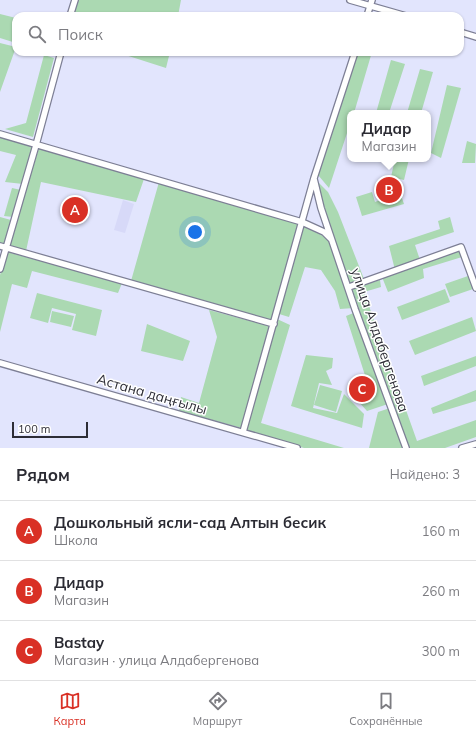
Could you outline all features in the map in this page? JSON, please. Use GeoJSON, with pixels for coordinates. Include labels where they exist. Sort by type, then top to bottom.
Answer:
{"type":"FeatureCollection","features":[{"type":"Feature","properties":{"kind":"street"},"geometry":{"type":"LineString","coordinates":[[71,12],[75,0]]}},
{"type":"Feature","properties":{"kind":"street"},"geometry":{"type":"LineString","coordinates":[[350,0],[371,3],[395,12]]}},
{"type":"Feature","properties":{"kind":"street"},"geometry":{"type":"LineString","coordinates":[[464,33],[476,36]]}},
{"type":"Feature","properties":{"kind":"street"},"geometry":{"type":"LineString","coordinates":[[0,269],[60,56]]}},
{"type":"Feature","properties":{"kind":"street"},"geometry":{"type":"LineString","coordinates":[[243,432],[314,178],[354,56]]}},
{"type":"Feature","properties":{"kind":"street"},"geometry":{"type":"LineString","coordinates":[[0,134],[302,222],[324,232],[331,239]]}},
{"type":"Feature","properties":{"kind":"street","name":"улица Алдабергенова"},"geometry":{"type":"LineString","coordinates":[[314,178],[331,239],[376,370],[406,448]]}},
{"type":"Feature","properties":{"kind":"street"},"geometry":{"type":"LineString","coordinates":[[0,246],[274,324]]}},
{"type":"Feature","properties":{"kind":"street"},"geometry":{"type":"LineString","coordinates":[[349,288],[461,247],[476,288]]}},
{"type":"Feature","properties":{"kind":"street","name":"Астана даңғылы"},"geometry":{"type":"LineString","coordinates":[[0,363],[297,448]]}},
{"type":"Feature","properties":{"kind":"street"},"geometry":{"type":"LineString","coordinates":[[462,448],[476,444]]}},
{"type":"Feature","properties":{"kind":"shaded area"},"geometry":{"type":"Polygon","coordinates":[[[123,200],[134,204],[125,233],[114,230],[123,200]]]}},
{"type":"Feature","properties":{"kind":"green space"},"geometry":{"type":"Polygon","coordinates":[[[78,0],[181,0],[179,12],[75,12],[78,0]]]}},
{"type":"Feature","properties":{"kind":"green space"},"geometry":{"type":"Polygon","coordinates":[[[0,14],[12,17],[12,42],[0,38],[0,14]]]}},
{"type":"Feature","properties":{"kind":"green space"},"geometry":{"type":"Polygon","coordinates":[[[0,43],[12,46],[13,56],[0,92],[0,43]]]}},
{"type":"Feature","properties":{"kind":"green space"},"geometry":{"type":"Polygon","coordinates":[[[44,56],[54,58],[33,137],[5,129],[26,123],[44,56]]]}},
{"type":"Feature","properties":{"kind":"green space"},"geometry":{"type":"Polygon","coordinates":[[[128,56],[169,56],[166,68],[128,56]]]}},
{"type":"Feature","properties":{"kind":"green space"},"geometry":{"type":"Polygon","coordinates":[[[357,56],[371,56],[355,110],[347,110],[347,133],[329,188],[318,175],[357,56]]]}},
{"type":"Feature","properties":{"kind":"green space"},"geometry":{"type":"Polygon","coordinates":[[[391,60],[405,64],[390,110],[377,110],[391,60]]]}},
{"type":"Feature","properties":{"kind":"green space"},"geometry":{"type":"Polygon","coordinates":[[[420,69],[433,72],[422,110],[408,110],[420,69]]]}},
{"type":"Feature","properties":{"kind":"green space"},"geometry":{"type":"Polygon","coordinates":[[[447,85],[461,88],[441,158],[431,153],[447,85]]]}},
{"type":"Feature","properties":{"kind":"green space"},"geometry":{"type":"Polygon","coordinates":[[[0,137],[34,146],[23,184],[5,182],[16,155],[0,151],[0,137]]]}},
{"type":"Feature","properties":{"kind":"green space"},"geometry":{"type":"Polygon","coordinates":[[[467,141],[476,144],[475,163],[462,163],[467,141]]]}},
{"type":"Feature","properties":{"kind":"green space"},"geometry":{"type":"Polygon","coordinates":[[[39,148],[144,179],[136,202],[41,182],[26,251],[9,245],[39,148]]]}},
{"type":"Feature","properties":{"kind":"green space"},"geometry":{"type":"Polygon","coordinates":[[[394,162],[408,162],[404,180],[391,177],[394,162]]]}},
{"type":"Feature","properties":{"kind":"green space"},"geometry":{"type":"Polygon","coordinates":[[[315,179],[328,192],[338,212],[364,279],[350,285],[315,179]]]}},
{"type":"Feature","properties":{"kind":"green space"},"geometry":{"type":"Polygon","coordinates":[[[159,182],[299,223],[271,320],[131,281],[159,182]]]}},
{"type":"Feature","properties":{"kind":"green space"},"geometry":{"type":"Polygon","coordinates":[[[12,188],[21,190],[13,217],[4,216],[12,188]]]}},
{"type":"Feature","properties":{"kind":"green space"},"geometry":{"type":"Polygon","coordinates":[[[372,192],[375,202],[400,192],[404,204],[362,216],[356,197],[372,192]]]}},
{"type":"Feature","properties":{"kind":"green space"},"geometry":{"type":"Polygon","coordinates":[[[0,217],[11,220],[4,246],[0,245],[0,217]]]}},
{"type":"Feature","properties":{"kind":"green space"},"geometry":{"type":"Polygon","coordinates":[[[450,217],[454,232],[415,245],[420,260],[395,270],[389,246],[440,229],[438,221],[450,217]]]}},
{"type":"Feature","properties":{"kind":"green space"},"geometry":{"type":"Polygon","coordinates":[[[304,224],[329,240],[354,308],[340,309],[335,291],[321,270],[305,267],[289,317],[279,314],[304,224]]]}},
{"type":"Feature","properties":{"kind":"green space"},"geometry":{"type":"Polygon","coordinates":[[[460,249],[462,257],[423,269],[424,278],[388,292],[382,277],[460,249]]]}},
{"type":"Feature","properties":{"kind":"green space"},"geometry":{"type":"Polygon","coordinates":[[[7,252],[122,283],[118,293],[32,271],[27,288],[12,284],[0,332],[0,275],[7,252]]]}},
{"type":"Feature","properties":{"kind":"green space"},"geometry":{"type":"Polygon","coordinates":[[[468,276],[473,289],[450,297],[445,284],[468,276]]]}},
{"type":"Feature","properties":{"kind":"green space"},"geometry":{"type":"Polygon","coordinates":[[[380,280],[381,287],[364,292],[417,441],[476,420],[476,437],[445,448],[407,448],[352,289],[380,280]]]}},
{"type":"Feature","properties":{"kind":"green space"},"geometry":{"type":"Polygon","coordinates":[[[445,289],[450,302],[402,320],[397,307],[445,289]]]}},
{"type":"Feature","properties":{"kind":"green space"},"geometry":{"type":"Polygon","coordinates":[[[37,293],[102,310],[96,336],[72,330],[76,314],[52,308],[48,323],[30,318],[37,293]]]}},
{"type":"Feature","properties":{"kind":"green space"},"geometry":{"type":"Polygon","coordinates":[[[209,310],[269,326],[242,428],[179,411],[181,397],[199,403],[217,337],[209,310]]]}},
{"type":"Feature","properties":{"kind":"green space"},"geometry":{"type":"Polygon","coordinates":[[[52,311],[74,316],[71,327],[50,322],[52,311]]]}},
{"type":"Feature","properties":{"kind":"green space"},"geometry":{"type":"Polygon","coordinates":[[[356,312],[388,404],[367,411],[358,401],[371,394],[346,316],[356,312]]]}},
{"type":"Feature","properties":{"kind":"green space"},"geometry":{"type":"Polygon","coordinates":[[[472,317],[476,331],[415,355],[409,341],[472,317]]]}},
{"type":"Feature","properties":{"kind":"green space"},"geometry":{"type":"Polygon","coordinates":[[[277,319],[290,325],[261,423],[344,448],[304,448],[246,431],[277,319]]]}},
{"type":"Feature","properties":{"kind":"green space"},"geometry":{"type":"Polygon","coordinates":[[[147,324],[190,341],[183,361],[141,351],[147,324]]]}},
{"type":"Feature","properties":{"kind":"green space"},"geometry":{"type":"Polygon","coordinates":[[[306,355],[333,358],[332,368],[326,371],[332,385],[319,383],[313,408],[337,413],[344,394],[364,414],[362,428],[291,406],[306,355]]]}},
{"type":"Feature","properties":{"kind":"green space"},"geometry":{"type":"Polygon","coordinates":[[[476,356],[476,366],[424,386],[421,376],[476,356]]]}},
{"type":"Feature","properties":{"kind":"green space"},"geometry":{"type":"Polygon","coordinates":[[[320,385],[342,391],[336,412],[314,405],[320,385]]]}},
{"type":"Feature","properties":{"kind":"green space"},"geometry":{"type":"Polygon","coordinates":[[[476,390],[476,401],[433,414],[431,408],[476,390]]]}},
{"type":"Feature","properties":{"kind":"green space"},"geometry":{"type":"Polygon","coordinates":[[[390,408],[403,448],[369,448],[378,412],[390,408]]]}},
{"type":"Feature","properties":{"kind":"place","name":"Дидар"},"geometry":{"type":"Point","coordinates":[389,190]}},
{"type":"Feature","properties":{"kind":"place","name":"Дошкольный ясли-сад Алтын бесик"},"geometry":{"type":"Point","coordinates":[75,210]}},
{"type":"Feature","properties":{"kind":"place","name":"Bastay"},"geometry":{"type":"Point","coordinates":[362,389]}}]}
